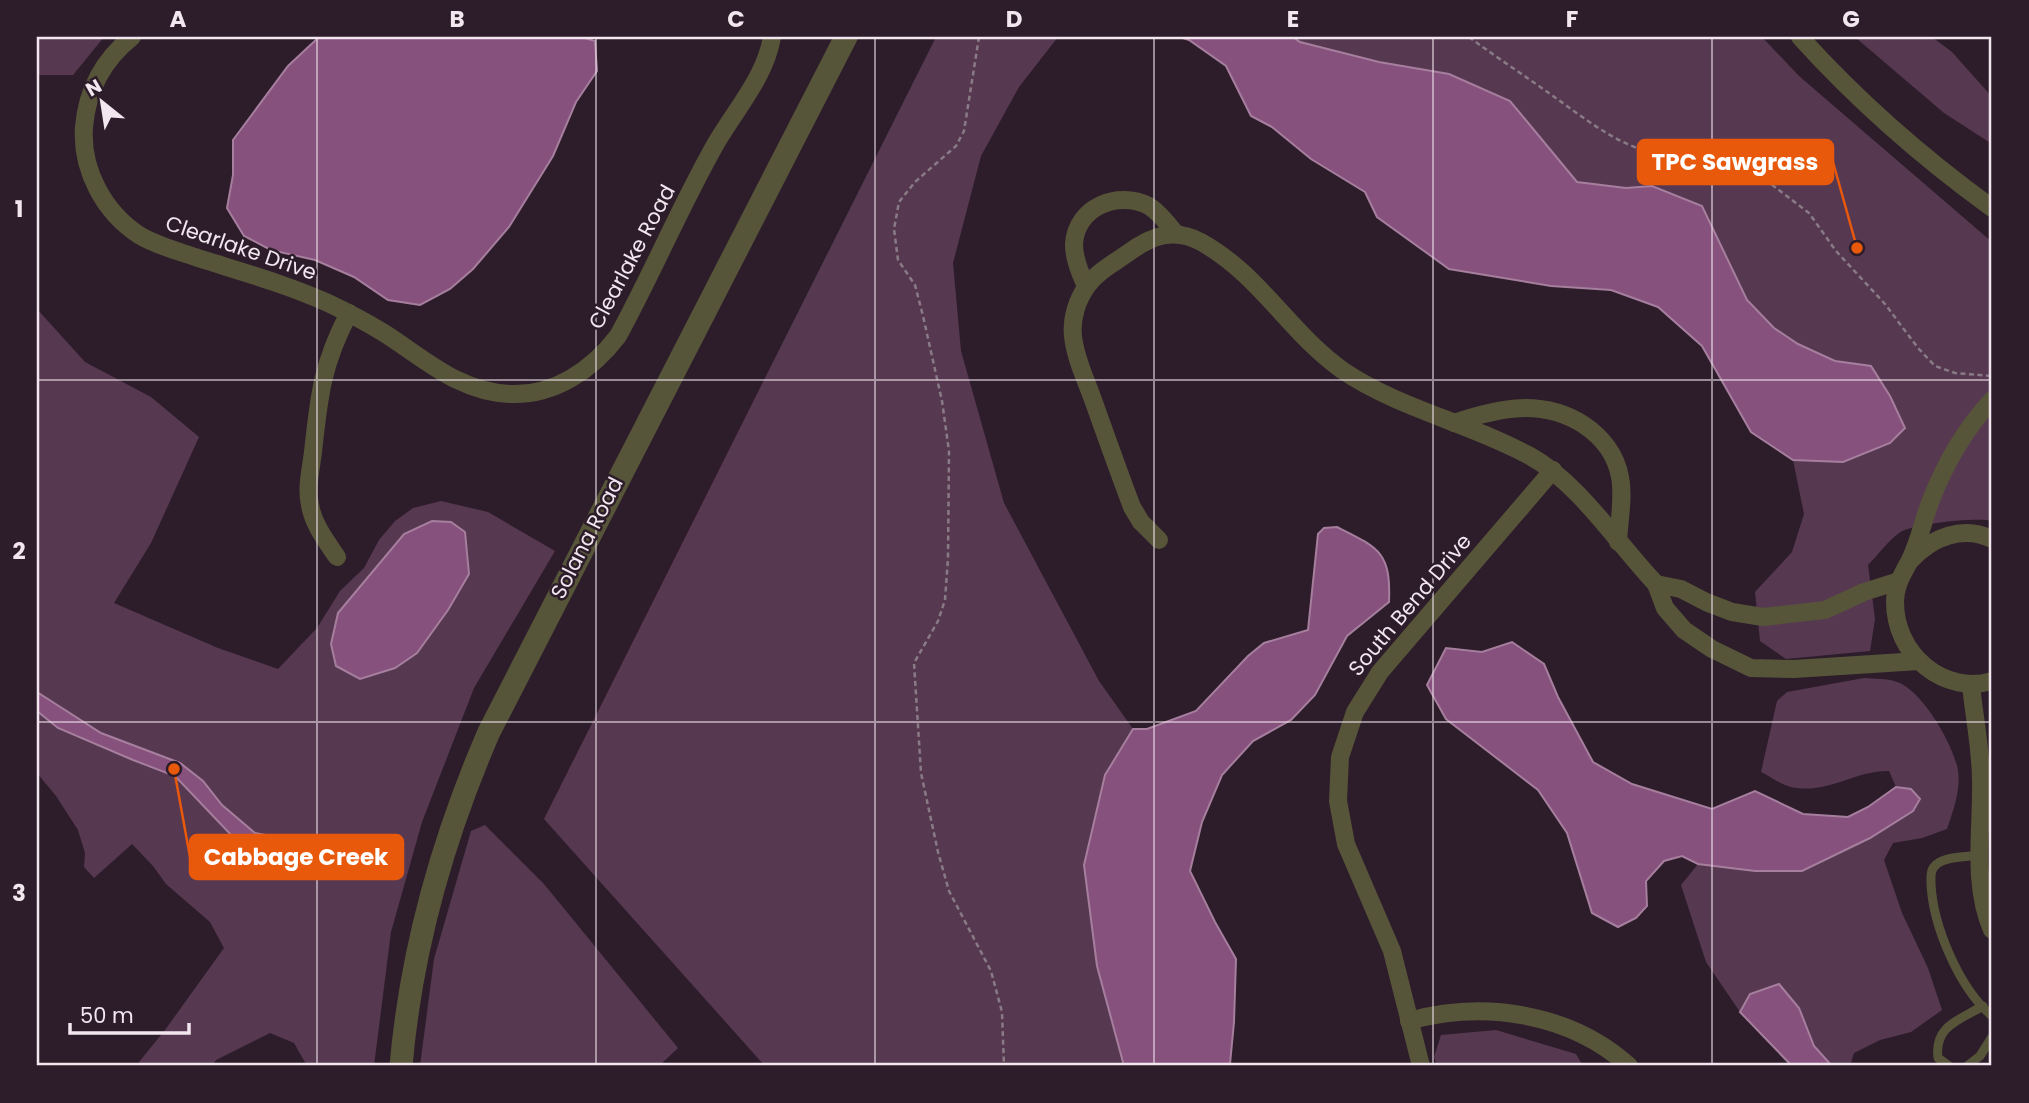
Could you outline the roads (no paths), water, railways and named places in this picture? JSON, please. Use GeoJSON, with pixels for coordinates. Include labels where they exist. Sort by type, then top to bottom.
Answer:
{"type":"FeatureCollection","features":[{"type":"Feature","properties":{"kind":"street","name":"Clearlake Drive"},"geometry":{"type":"LineString","coordinates":[[132,37],[105,65],[85,111],[83,136],[86,161],[90,174],[110,209],[129,227],[152,242],[299,291],[349,313]]}},
{"type":"Feature","properties":{"kind":"street","name":"Clearlake Road"},"geometry":{"type":"LineString","coordinates":[[349,313],[452,379],[470,387],[490,392],[521,394],[542,391],[577,376],[606,352],[618,337],[715,146],[756,82],[772,37]]}},
{"type":"Feature","properties":{"kind":"street","name":"Solana Road"},"geometry":{"type":"LineString","coordinates":[[401,1066],[411,989],[438,873],[456,814],[489,732],[846,37]]}},
{"type":"Feature","properties":{"kind":"street"},"geometry":{"type":"LineString","coordinates":[[1800,37],[1860,98],[1907,140],[1992,208]]}},
{"type":"Feature","properties":{"kind":"street"},"geometry":{"type":"LineString","coordinates":[[1086,286],[1078,268],[1074,247],[1080,224],[1095,208],[1108,201],[1136,201],[1161,216],[1176,234]]}},
{"type":"Feature","properties":{"kind":"street"},"geometry":{"type":"LineString","coordinates":[[1159,540],[1141,522],[1132,507],[1076,351],[1073,320],[1086,286],[1096,276],[1144,241],[1164,234],[1176,234],[1202,243],[1231,262],[1257,285],[1316,349],[1342,370],[1370,387],[1516,449],[1553,470],[1656,584],[1665,608],[1684,630],[1712,649],[1751,668],[1794,669],[1919,661]]}},
{"type":"Feature","properties":{"kind":"street"},"geometry":{"type":"LineString","coordinates":[[337,557],[313,518],[308,491],[325,365],[333,342],[349,313]]}},
{"type":"Feature","properties":{"kind":"street"},"geometry":{"type":"LineString","coordinates":[[1992,400],[1959,444],[1938,483],[1899,581],[1895,602],[1898,624],[1909,650],[1919,661],[1943,677],[1971,685],[1992,681]]}},
{"type":"Feature","properties":{"kind":"street"},"geometry":{"type":"LineString","coordinates":[[1454,423],[1497,410],[1541,407],[1575,419],[1593,431],[1609,450],[1620,477],[1622,491],[1618,542]]}},
{"type":"Feature","properties":{"kind":"street","name":"South Bend Drive"},"geometry":{"type":"LineString","coordinates":[[1421,1066],[1392,951],[1346,844],[1341,823],[1338,779],[1340,757],[1355,712],[1380,672],[1553,470]]}},
{"type":"Feature","properties":{"kind":"street"},"geometry":{"type":"LineString","coordinates":[[1909,561],[1930,543],[1950,534],[1979,533],[1992,539]]}},
{"type":"Feature","properties":{"kind":"street"},"geometry":{"type":"LineString","coordinates":[[1656,584],[1681,589],[1732,612],[1763,618],[1825,610],[1864,592],[1899,581]]}},
{"type":"Feature","properties":{"kind":"street"},"geometry":{"type":"LineString","coordinates":[[1971,685],[1981,778],[1980,884],[1992,930]]}},
{"type":"Feature","properties":{"kind":"street"},"geometry":{"type":"LineString","coordinates":[[1409,1021],[1460,1011],[1496,1011],[1530,1016],[1583,1034],[1629,1066]]}},
{"type":"Feature","properties":{"kind":"lane"},"geometry":{"type":"LineString","coordinates":[[1980,855],[1940,862],[1931,871],[1932,896],[1940,932],[1959,972],[1992,1016]]}},
{"type":"Feature","properties":{"kind":"lane"},"geometry":{"type":"LineString","coordinates":[[1949,1066],[1938,1058],[1936,1043],[1945,1029],[1983,1006]]}},
{"type":"Feature","properties":{"kind":"lane"},"geometry":{"type":"LineString","coordinates":[[1967,1066],[1980,1056],[1992,1037]]}},
{"type":"Feature","properties":{"kind":"place","name":"TPC Sawgrass"},"geometry":{"type":"Point","coordinates":[1857,248]}},
{"type":"Feature","properties":{"kind":"place","name":"Cabbage Creek"},"geometry":{"type":"Point","coordinates":[174,769]}}]}
